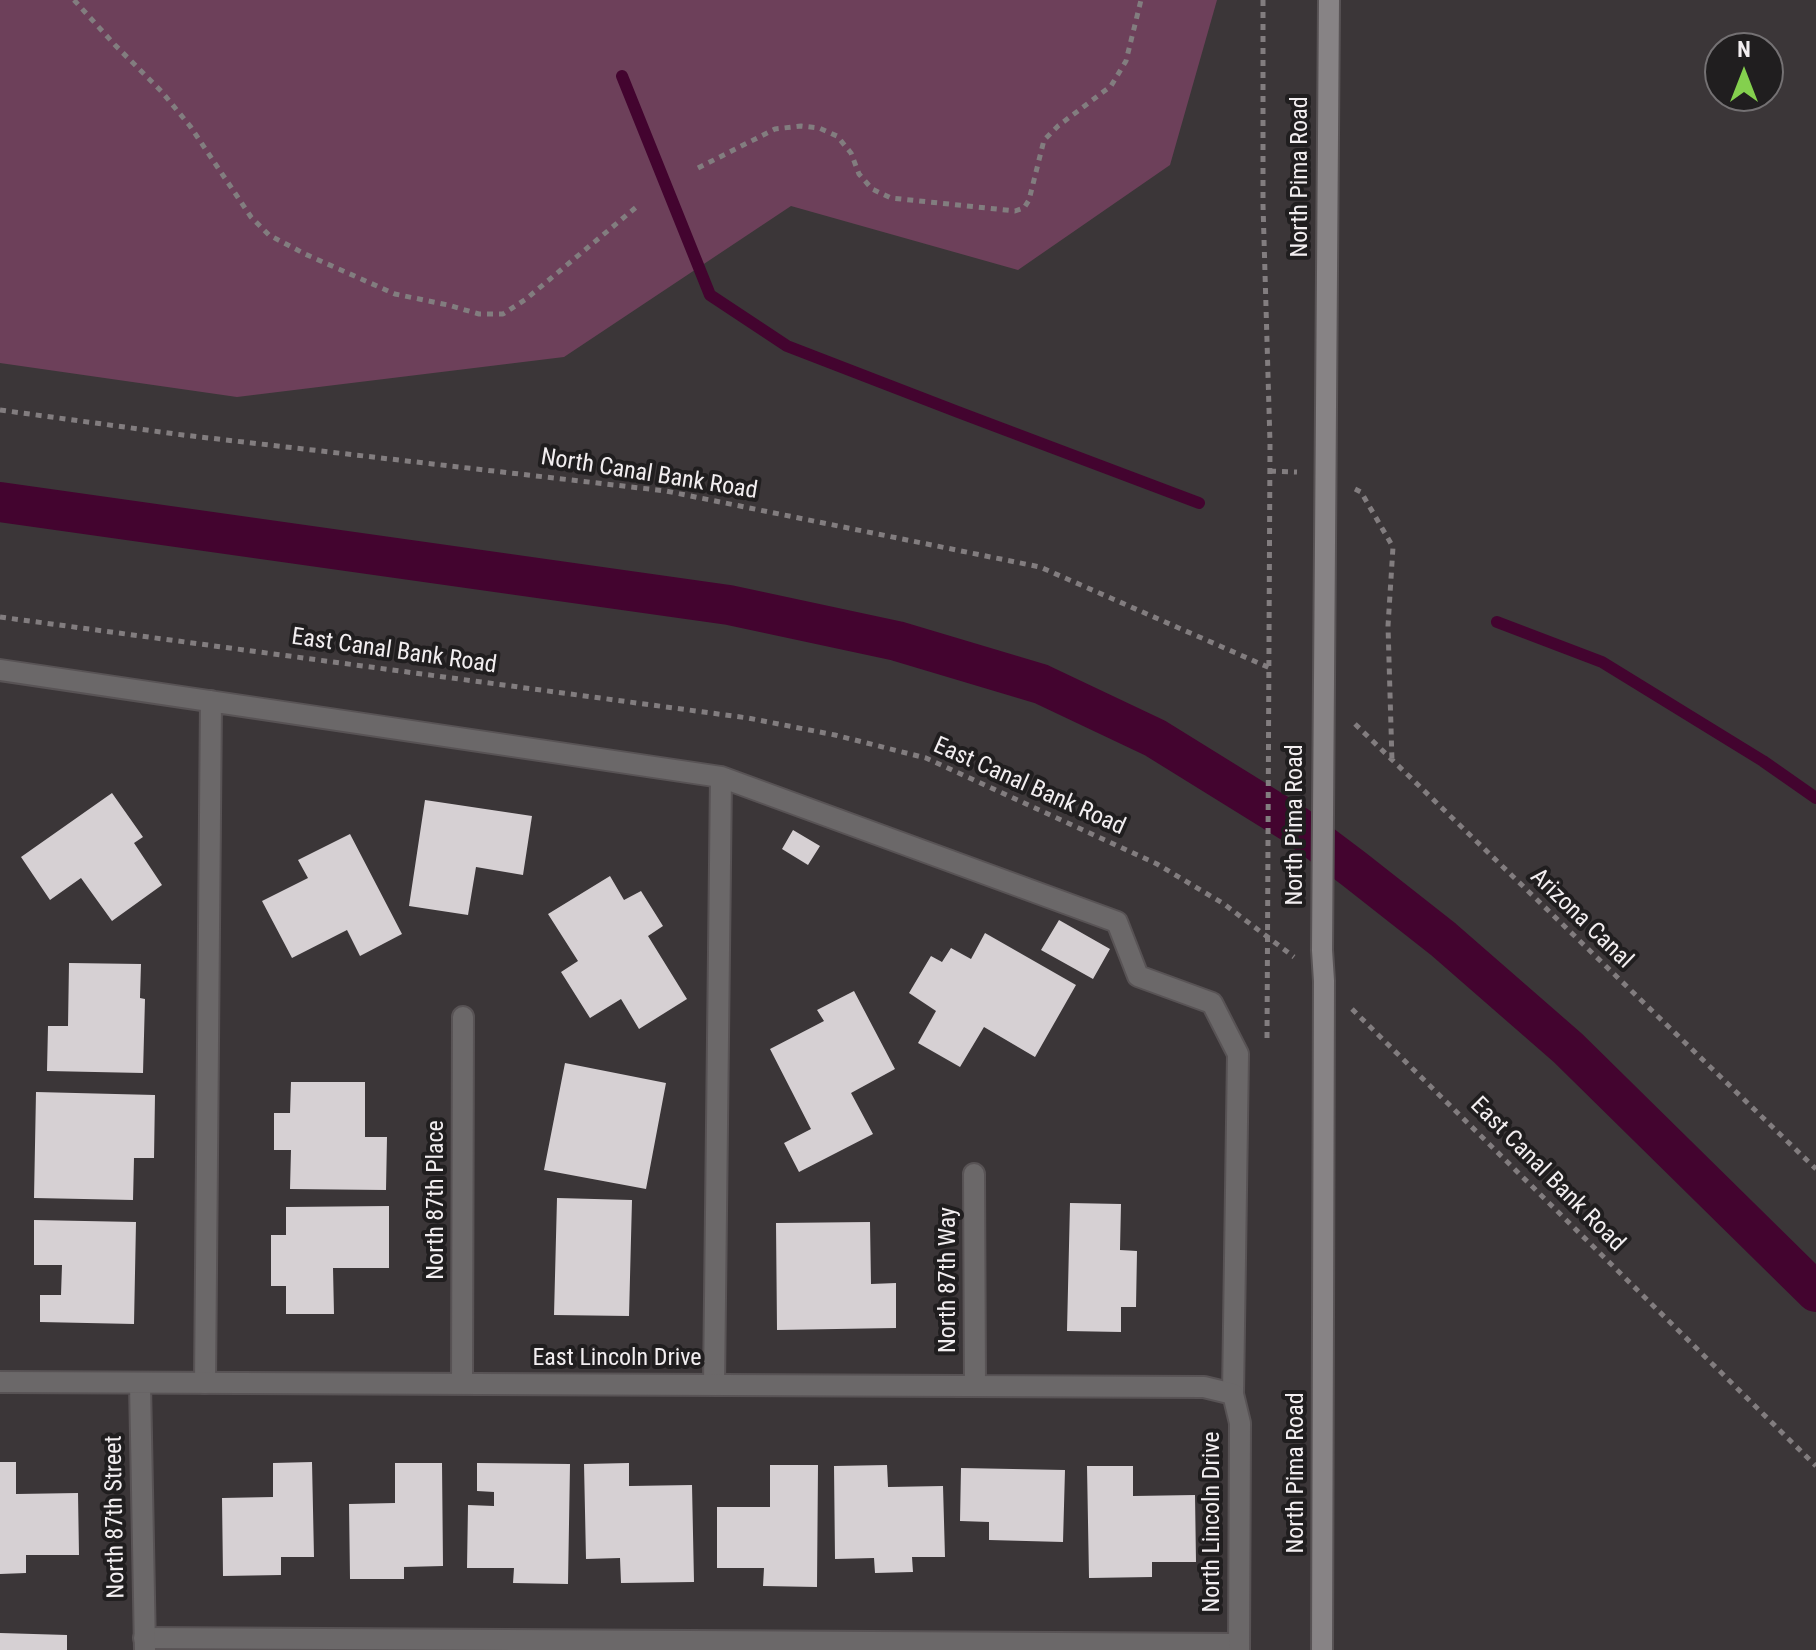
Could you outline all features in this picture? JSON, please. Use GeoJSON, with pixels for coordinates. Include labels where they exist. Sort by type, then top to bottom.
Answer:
{"type":"FeatureCollection","features":[{"type":"Feature","properties":{"kind":"main road","name":"North Pima Road"},"geometry":{"type":"LineString","coordinates":[[1322,1650],[1323,692],[1329,0]]}},
{"type":"Feature","properties":{"kind":"street","name":"North Lincoln Drive"},"geometry":{"type":"LineString","coordinates":[[0,670],[721,777],[1117,922],[1138,976],[1212,1003],[1238,1054],[1233,1394],[1240,1423],[1239,1647]]}},
{"type":"Feature","properties":{"kind":"street"},"geometry":{"type":"LineString","coordinates":[[205,1383],[211,701]]}},
{"type":"Feature","properties":{"kind":"street"},"geometry":{"type":"LineString","coordinates":[[714,1385],[721,777]]}},
{"type":"Feature","properties":{"kind":"street","name":"North 87th Place"},"geometry":{"type":"LineString","coordinates":[[462,1384],[463,1017]]}},
{"type":"Feature","properties":{"kind":"street","name":"North 87th Way"},"geometry":{"type":"LineString","coordinates":[[974,1174],[975,1386]]}},
{"type":"Feature","properties":{"kind":"street","name":"East Lincoln Drive"},"geometry":{"type":"LineString","coordinates":[[0,1382],[1204,1387],[1233,1394]]}},
{"type":"Feature","properties":{"kind":"street","name":"North 87th Street"},"geometry":{"type":"LineString","coordinates":[[140,1383],[144,1644]]}},
{"type":"Feature","properties":{"kind":"street"},"geometry":{"type":"LineString","coordinates":[[144,1644],[1239,1647]]}},
{"type":"Feature","properties":{"kind":"path"},"geometry":{"type":"LineString","coordinates":[[74,0],[171,103],[251,217],[269,235],[395,294],[479,314],[503,314],[526,299],[640,204]]}},
{"type":"Feature","properties":{"kind":"path"},"geometry":{"type":"LineString","coordinates":[[698,168],[775,129],[801,126],[819,128],[837,136],[851,153],[859,174],[872,189],[891,198],[1015,211],[1024,208],[1029,200],[1044,140],[1111,86],[1126,61],[1141,0]]}},
{"type":"Feature","properties":{"kind":"path"},"geometry":{"type":"LineString","coordinates":[[1263,0],[1263,205],[1270,443],[1269,937]]}},
{"type":"Feature","properties":{"kind":"path","name":"North Canal Bank Road"},"geometry":{"type":"LineString","coordinates":[[0,410],[183,435],[666,491],[869,532],[1040,567],[1270,668]]}},
{"type":"Feature","properties":{"kind":"path"},"geometry":{"type":"LineString","coordinates":[[1392,560],[1388,626],[1392,761]]}},
{"type":"Feature","properties":{"kind":"path","name":"East Canal Bank Road"},"geometry":{"type":"LineString","coordinates":[[0,617],[748,718],[835,735],[926,758],[1157,864],[1224,904],[1324,981],[1816,1466]]}},
{"type":"Feature","properties":{"kind":"path","name":"Arizona Canal"},"geometry":{"type":"LineString","coordinates":[[1323,692],[1816,1169]]}},
{"type":"Feature","properties":{"kind":"shaded area"},"geometry":{"type":"Polygon","coordinates":[[[0,0],[1217,0],[1170,165],[1018,270],[791,206],[564,357],[237,397],[0,363],[0,0]]]}},
{"type":"Feature","properties":{"kind":"building"},"geometry":{"type":"Polygon","coordinates":[[[112,793],[143,837],[134,843],[162,885],[112,921],[81,878],[50,900],[21,857],[112,793]]]}},
{"type":"Feature","properties":{"kind":"building"},"geometry":{"type":"Polygon","coordinates":[[[425,800],[532,816],[523,875],[476,867],[468,915],[409,906],[425,800]]]}},
{"type":"Feature","properties":{"kind":"building"},"geometry":{"type":"Polygon","coordinates":[[[793,830],[820,846],[808,865],[782,849],[793,830]]]}},
{"type":"Feature","properties":{"kind":"building"},"geometry":{"type":"Polygon","coordinates":[[[350,834],[402,934],[360,956],[347,930],[292,958],[262,901],[308,878],[298,860],[350,834]]]}},
{"type":"Feature","properties":{"kind":"building"},"geometry":{"type":"Polygon","coordinates":[[[610,876],[624,900],[641,891],[663,926],[648,936],[687,999],[639,1029],[621,999],[590,1018],[561,972],[578,961],[548,914],[610,876]]]}},
{"type":"Feature","properties":{"kind":"building"},"geometry":{"type":"Polygon","coordinates":[[[1059,920],[1110,949],[1093,979],[1041,950],[1059,920]]]}},
{"type":"Feature","properties":{"kind":"building"},"geometry":{"type":"Polygon","coordinates":[[[985,933],[1076,985],[1035,1057],[984,1027],[960,1067],[918,1043],[936,1011],[909,993],[931,956],[942,962],[951,948],[971,959],[985,933]]]}},
{"type":"Feature","properties":{"kind":"building"},"geometry":{"type":"Polygon","coordinates":[[[69,963],[141,964],[140,998],[145,999],[143,1073],[47,1071],[48,1026],[68,1026],[69,963]]]}},
{"type":"Feature","properties":{"kind":"building"},"geometry":{"type":"Polygon","coordinates":[[[854,991],[895,1069],[851,1093],[873,1134],[799,1172],[784,1143],[811,1129],[770,1049],[824,1021],[817,1010],[854,991]]]}},
{"type":"Feature","properties":{"kind":"building"},"geometry":{"type":"Polygon","coordinates":[[[565,1063],[666,1083],[646,1189],[544,1170],[565,1063]]]}},
{"type":"Feature","properties":{"kind":"building"},"geometry":{"type":"Polygon","coordinates":[[[291,1082],[365,1082],[365,1137],[387,1137],[386,1190],[290,1189],[291,1150],[274,1150],[274,1113],[290,1113],[291,1082]]]}},
{"type":"Feature","properties":{"kind":"building"},"geometry":{"type":"Polygon","coordinates":[[[36,1092],[155,1095],[154,1158],[134,1158],[133,1200],[34,1198],[36,1092]]]}},
{"type":"Feature","properties":{"kind":"building"},"geometry":{"type":"Polygon","coordinates":[[[557,1198],[632,1200],[629,1316],[554,1315],[557,1198]]]}},
{"type":"Feature","properties":{"kind":"building"},"geometry":{"type":"Polygon","coordinates":[[[1070,1203],[1121,1204],[1120,1250],[1137,1251],[1136,1307],[1121,1307],[1121,1332],[1067,1331],[1070,1203]]]}},
{"type":"Feature","properties":{"kind":"building"},"geometry":{"type":"Polygon","coordinates":[[[389,1206],[389,1268],[333,1268],[334,1314],[286,1314],[286,1286],[271,1286],[271,1235],[286,1235],[286,1207],[389,1206]]]}},
{"type":"Feature","properties":{"kind":"building"},"geometry":{"type":"Polygon","coordinates":[[[34,1220],[136,1222],[134,1324],[40,1322],[40,1295],[61,1295],[62,1265],[34,1265],[34,1220]]]}},
{"type":"Feature","properties":{"kind":"building"},"geometry":{"type":"Polygon","coordinates":[[[870,1222],[871,1284],[896,1283],[896,1328],[777,1330],[776,1223],[870,1222]]]}},
{"type":"Feature","properties":{"kind":"building"},"geometry":{"type":"Polygon","coordinates":[[[0,1462],[16,1462],[16,1494],[78,1493],[79,1555],[26,1555],[26,1573],[0,1574],[0,1462]]]}},
{"type":"Feature","properties":{"kind":"building"},"geometry":{"type":"Polygon","coordinates":[[[312,1462],[314,1557],[281,1557],[281,1575],[223,1576],[222,1498],[273,1497],[273,1463],[312,1462]]]}},
{"type":"Feature","properties":{"kind":"building"},"geometry":{"type":"Polygon","coordinates":[[[395,1463],[442,1463],[443,1566],[404,1567],[404,1579],[350,1579],[349,1504],[395,1503],[395,1463]]]}},
{"type":"Feature","properties":{"kind":"building"},"geometry":{"type":"Polygon","coordinates":[[[477,1463],[570,1464],[568,1584],[513,1583],[514,1568],[467,1568],[468,1505],[494,1506],[494,1492],[477,1491],[477,1463]]]}},
{"type":"Feature","properties":{"kind":"building"},"geometry":{"type":"Polygon","coordinates":[[[629,1463],[629,1486],[692,1485],[694,1582],[621,1583],[620,1558],[586,1559],[584,1464],[629,1463]]]}},
{"type":"Feature","properties":{"kind":"building"},"geometry":{"type":"Polygon","coordinates":[[[770,1465],[818,1465],[817,1587],[763,1586],[764,1568],[717,1568],[717,1507],[770,1507],[770,1465]]]}},
{"type":"Feature","properties":{"kind":"building"},"geometry":{"type":"Polygon","coordinates":[[[887,1465],[888,1487],[943,1486],[945,1557],[912,1557],[913,1572],[875,1573],[874,1558],[835,1559],[834,1466],[887,1465]]]}},
{"type":"Feature","properties":{"kind":"building"},"geometry":{"type":"Polygon","coordinates":[[[1087,1466],[1133,1466],[1133,1496],[1195,1495],[1196,1562],[1152,1562],[1152,1577],[1089,1578],[1087,1466]]]}},
{"type":"Feature","properties":{"kind":"building"},"geometry":{"type":"Polygon","coordinates":[[[961,1468],[1065,1470],[1063,1542],[989,1540],[989,1522],[960,1521],[961,1468]]]}},
{"type":"Feature","properties":{"kind":"building"},"geometry":{"type":"Polygon","coordinates":[[[0,1633],[67,1635],[67,1650],[0,1650],[0,1633]]]}},
{"type":"Feature","properties":{"kind":"waterway"},"geometry":{"type":"LineString","coordinates":[[622,76],[710,295],[787,346],[1199,503]]}},
{"type":"Feature","properties":{"kind":"waterway"},"geometry":{"type":"LineString","coordinates":[[0,502],[729,605],[897,641],[1041,684],[1155,738],[1297,826],[1354,869],[1443,939],[1568,1048],[1816,1292]]}},
{"type":"Feature","properties":{"kind":"waterway"},"geometry":{"type":"LineString","coordinates":[[1497,622],[1602,662],[1763,761],[1816,798]]}}]}
